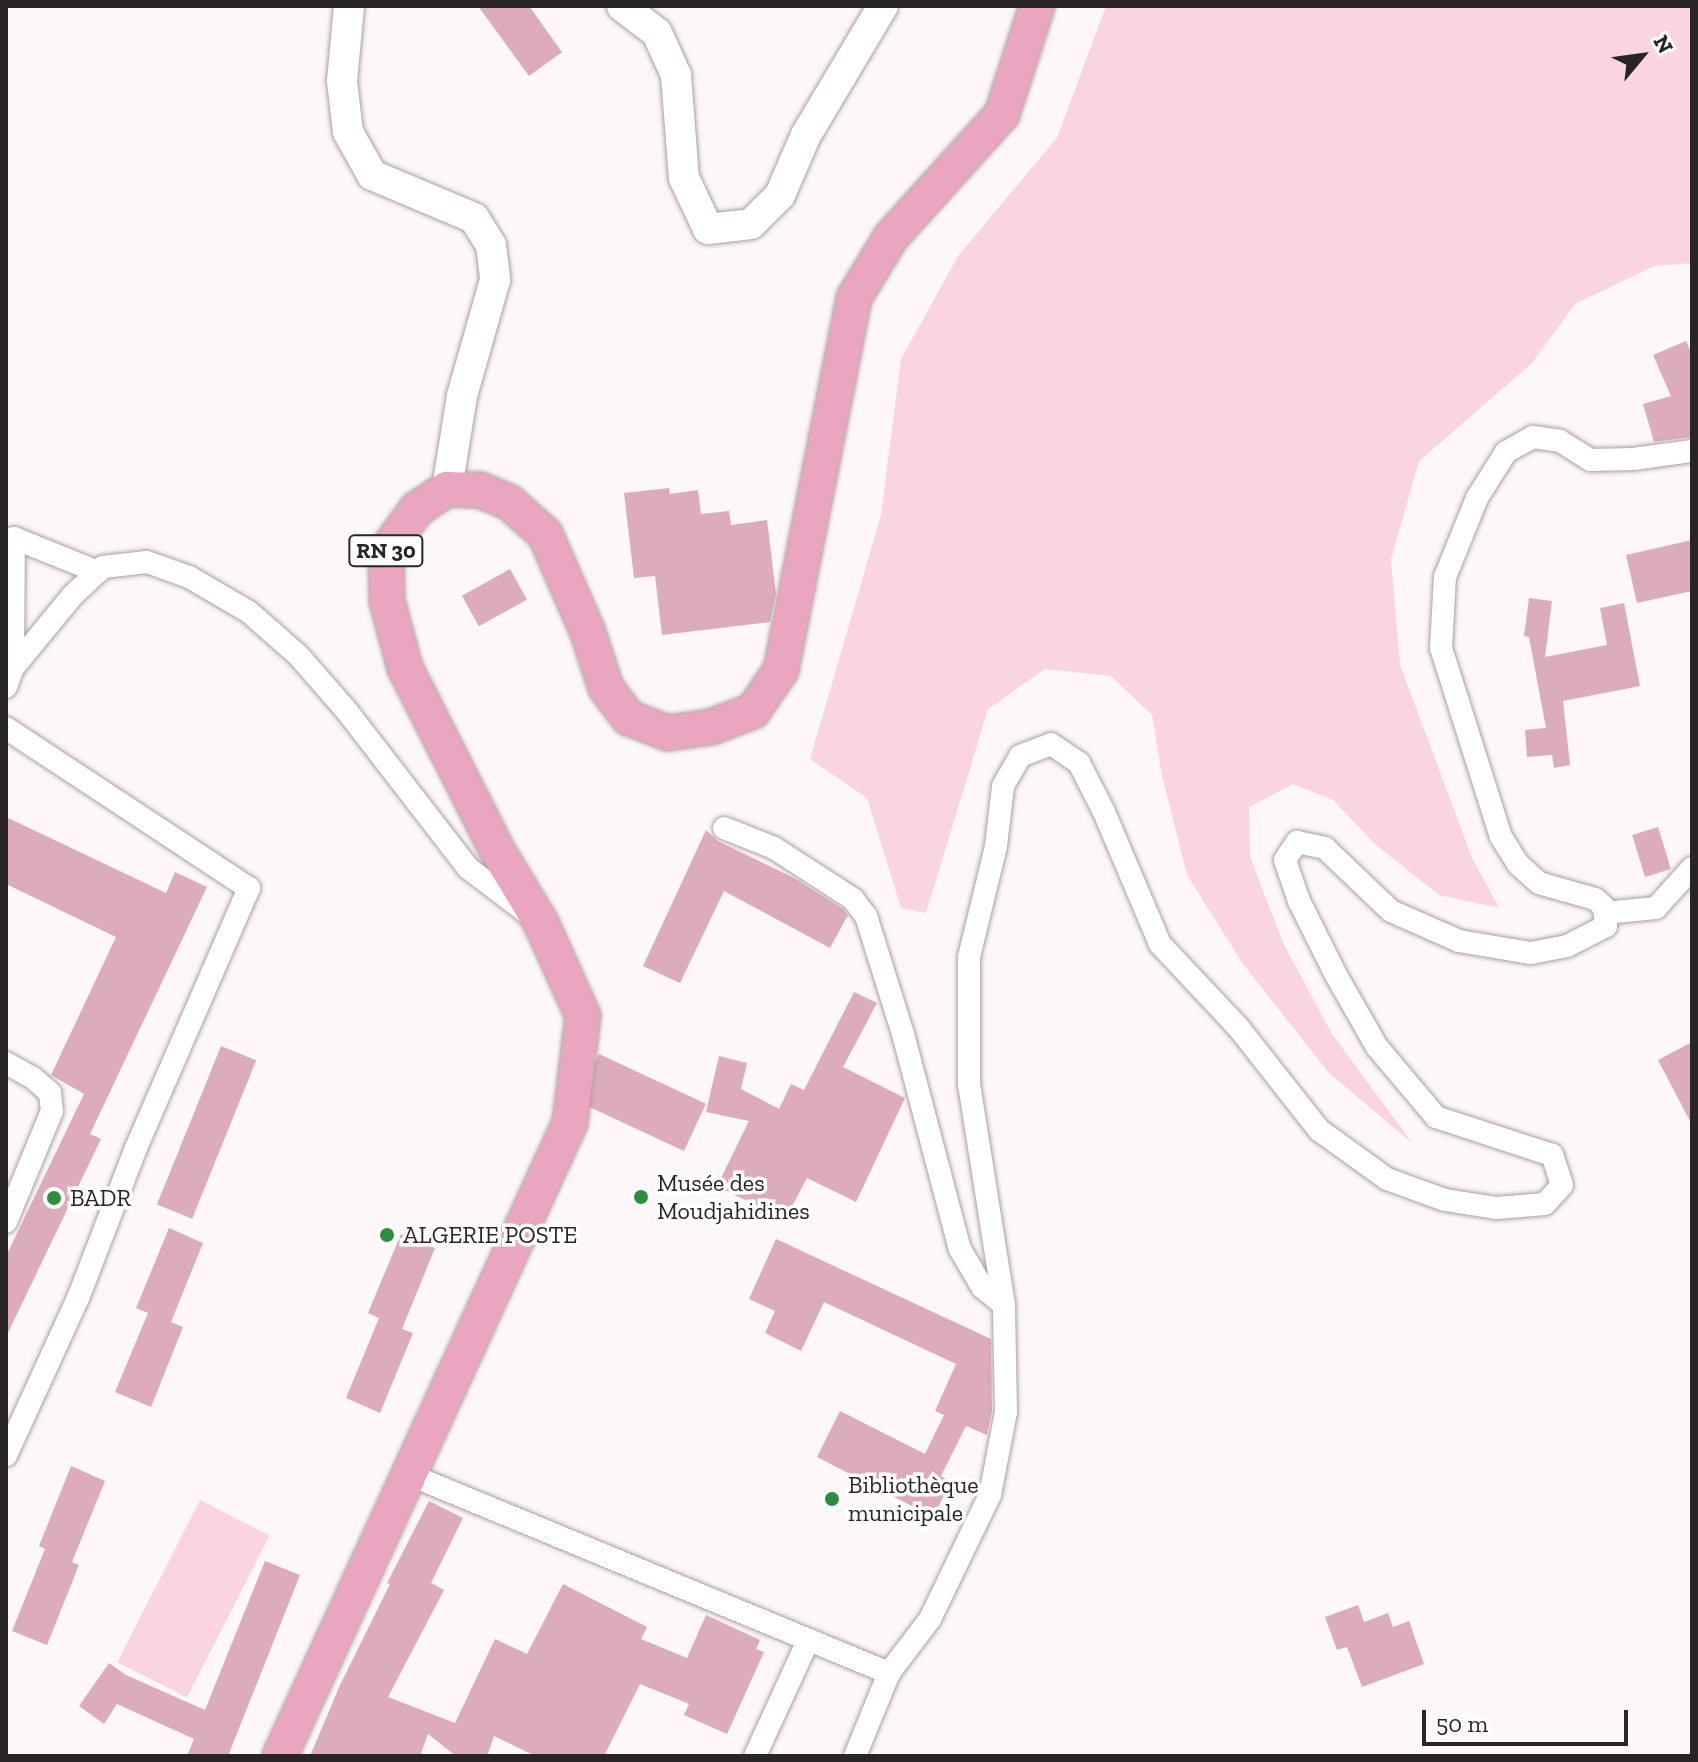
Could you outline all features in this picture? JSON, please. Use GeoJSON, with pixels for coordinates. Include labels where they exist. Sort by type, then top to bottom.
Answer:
{"type":"FeatureCollection","features":[{"type":"Feature","properties":{"kind":"main road"},"geometry":{"type":"LineString","coordinates":[[447,489],[480,490],[510,503],[545,534],[587,630],[606,688],[629,718],[668,733],[711,727],[753,711],[781,670],[854,298],[891,237],[1002,114],[1037,6]]}},
{"type":"Feature","properties":{"kind":"main road","name":"RN 30"},"geometry":{"type":"LineString","coordinates":[[280,1756],[570,1123],[583,1016],[541,923],[497,850],[405,668],[387,601],[386,551],[417,509],[447,489]]}},
{"type":"Feature","properties":{"kind":"street"},"geometry":{"type":"LineString","coordinates":[[349,6],[342,81],[348,132],[372,175],[474,218],[491,245],[495,280],[462,396],[447,489]]}},
{"type":"Feature","properties":{"kind":"street"},"geometry":{"type":"LineString","coordinates":[[622,6],[657,33],[676,75],[684,178],[708,229],[751,224],[780,195],[806,135],[883,6]]}},
{"type":"Feature","properties":{"kind":"street"},"geometry":{"type":"LineString","coordinates":[[855,1756],[889,1673],[930,1619],[990,1495],[1006,1412],[1004,1305],[969,1085],[969,957],[996,846],[1003,786],[1020,756],[1051,744],[1079,763],[1104,812],[1160,944],[1238,1027],[1319,1130],[1387,1179],[1445,1200],[1497,1208],[1545,1204],[1562,1185],[1552,1155],[1436,1117],[1370,1035],[1317,938],[1285,860],[1297,842],[1325,848],[1391,911],[1459,941],[1531,953],[1567,946],[1606,926],[1605,913],[1595,899],[1539,883],[1518,864],[1501,837],[1441,648],[1445,577],[1477,498],[1506,452],[1533,437],[1560,441],[1591,460],[1633,459],[1692,451]]}},
{"type":"Feature","properties":{"kind":"street"},"geometry":{"type":"LineString","coordinates":[[10,678],[10,531],[98,572]]}},
{"type":"Feature","properties":{"kind":"street"},"geometry":{"type":"LineString","coordinates":[[10,678],[73,595],[103,567],[147,562],[189,577],[249,612],[298,655],[346,710],[468,868],[541,923]]}},
{"type":"Feature","properties":{"kind":"street"},"geometry":{"type":"LineString","coordinates":[[6,728],[249,888],[136,1148],[78,1298],[6,1455]]}},
{"type":"Feature","properties":{"kind":"street"},"geometry":{"type":"LineString","coordinates":[[724,828],[774,848],[853,899],[866,916],[903,1034],[960,1249],[982,1287],[1004,1305]]}},
{"type":"Feature","properties":{"kind":"street"},"geometry":{"type":"LineString","coordinates":[[1605,913],[1656,908],[1692,868]]}},
{"type":"Feature","properties":{"kind":"street"},"geometry":{"type":"LineString","coordinates":[[6,1063],[33,1078],[50,1093],[52,1111],[6,1222]]}},
{"type":"Feature","properties":{"kind":"street"},"geometry":{"type":"LineString","coordinates":[[408,1474],[889,1673]]}},
{"type":"Feature","properties":{"kind":"street"},"geometry":{"type":"LineString","coordinates":[[755,1756],[808,1641]]}},
{"type":"Feature","properties":{"kind":"shaded area"},"geometry":{"type":"Polygon","coordinates":[[[1106,6],[1692,6],[1692,263],[1654,266],[1575,304],[1532,363],[1419,461],[1391,559],[1400,665],[1472,858],[1499,908],[1439,895],[1376,845],[1333,800],[1293,784],[1249,807],[1250,857],[1284,945],[1332,1034],[1412,1143],[1329,1073],[1243,964],[1187,875],[1162,776],[1152,715],[1111,676],[1045,669],[988,709],[926,913],[901,908],[867,798],[810,759],[881,515],[901,359],[958,256],[1057,138],[1106,6]]]}},
{"type":"Feature","properties":{"kind":"shaded area"},"geometry":{"type":"Polygon","coordinates":[[[200,1500],[269,1535],[187,1698],[117,1662],[200,1500]]]}},
{"type":"Feature","properties":{"kind":"building"},"geometry":{"type":"Polygon","coordinates":[[[478,6],[529,6],[562,52],[529,76],[478,6]]]}},
{"type":"Feature","properties":{"kind":"building"},"geometry":{"type":"Polygon","coordinates":[[[1686,341],[1692,354],[1692,437],[1654,442],[1643,404],[1671,396],[1653,355],[1686,341]]]}},
{"type":"Feature","properties":{"kind":"building"},"geometry":{"type":"Polygon","coordinates":[[[669,488],[670,494],[698,490],[701,514],[729,511],[731,525],[767,520],[776,594],[770,622],[662,635],[655,576],[634,578],[624,493],[669,488]]]}},
{"type":"Feature","properties":{"kind":"building"},"geometry":{"type":"Polygon","coordinates":[[[1692,540],[1692,591],[1637,603],[1626,555],[1692,540]]]}},
{"type":"Feature","properties":{"kind":"building"},"geometry":{"type":"Polygon","coordinates":[[[510,569],[527,600],[479,626],[462,596],[510,569]]]}},
{"type":"Feature","properties":{"kind":"building"},"geometry":{"type":"Polygon","coordinates":[[[1529,598],[1552,601],[1545,657],[1607,645],[1600,608],[1624,603],[1640,686],[1563,701],[1570,765],[1554,768],[1552,755],[1527,757],[1525,730],[1546,728],[1529,637],[1524,636],[1529,598]]]}},
{"type":"Feature","properties":{"kind":"building"},"geometry":{"type":"Polygon","coordinates":[[[6,817],[166,893],[175,872],[207,887],[90,1134],[101,1139],[6,1337],[6,1256],[84,1094],[51,1075],[116,937],[6,884],[6,817]]]}},
{"type":"Feature","properties":{"kind":"building"},"geometry":{"type":"Polygon","coordinates":[[[1658,827],[1671,869],[1645,877],[1632,835],[1658,827]]]}},
{"type":"Feature","properties":{"kind":"building"},"geometry":{"type":"Polygon","coordinates":[[[706,830],[718,841],[796,879],[843,909],[848,915],[830,948],[724,891],[680,983],[643,966],[706,830]]]}},
{"type":"Feature","properties":{"kind":"building"},"geometry":{"type":"Polygon","coordinates":[[[854,992],[877,1003],[843,1067],[905,1098],[856,1202],[807,1178],[785,1220],[717,1186],[749,1121],[706,1112],[719,1056],[747,1063],[741,1089],[779,1109],[791,1084],[804,1090],[854,992]]]}},
{"type":"Feature","properties":{"kind":"building"},"geometry":{"type":"Polygon","coordinates":[[[1692,1042],[1692,1125],[1658,1060],[1692,1042]]]}},
{"type":"Feature","properties":{"kind":"building"},"geometry":{"type":"Polygon","coordinates":[[[221,1046],[256,1060],[192,1219],[157,1205],[221,1046]]]}},
{"type":"Feature","properties":{"kind":"building"},"geometry":{"type":"Polygon","coordinates":[[[599,1054],[706,1104],[684,1151],[577,1101],[599,1054]]]}},
{"type":"Feature","properties":{"kind":"building"},"geometry":{"type":"Polygon","coordinates":[[[169,1228],[203,1243],[171,1322],[183,1327],[151,1407],[115,1392],[148,1313],[136,1308],[169,1228]]]}},
{"type":"Feature","properties":{"kind":"building"},"geometry":{"type":"Polygon","coordinates":[[[401,1234],[435,1248],[402,1329],[413,1333],[380,1413],[346,1398],[379,1318],[368,1313],[401,1234]]]}},
{"type":"Feature","properties":{"kind":"building"},"geometry":{"type":"Polygon","coordinates":[[[776,1239],[991,1339],[992,1411],[987,1435],[966,1426],[941,1476],[951,1482],[933,1517],[817,1457],[840,1411],[925,1454],[944,1415],[935,1411],[956,1364],[824,1302],[801,1351],[765,1333],[775,1311],[749,1299],[776,1239]]]}},
{"type":"Feature","properties":{"kind":"building"},"geometry":{"type":"Polygon","coordinates":[[[71,1466],[105,1481],[72,1562],[79,1565],[47,1645],[12,1631],[45,1549],[39,1546],[71,1466]]]}},
{"type":"Feature","properties":{"kind":"building"},"geometry":{"type":"Polygon","coordinates":[[[429,1501],[463,1518],[431,1583],[444,1590],[388,1697],[455,1723],[495,1639],[527,1654],[563,1584],[647,1627],[641,1639],[687,1658],[706,1615],[760,1640],[756,1649],[764,1652],[727,1734],[684,1715],[689,1704],[640,1684],[604,1756],[535,1756],[494,1736],[487,1756],[456,1756],[428,1734],[420,1756],[310,1756],[340,1685],[390,1584],[387,1583],[429,1501]]]}},
{"type":"Feature","properties":{"kind":"building"},"geometry":{"type":"Polygon","coordinates":[[[265,1561],[300,1575],[228,1756],[187,1756],[194,1739],[117,1704],[104,1724],[79,1706],[109,1663],[126,1675],[205,1710],[265,1561]]]}},
{"type":"Feature","properties":{"kind":"building"},"geometry":{"type":"Polygon","coordinates":[[[1358,1605],[1364,1622],[1388,1613],[1393,1627],[1409,1621],[1424,1664],[1362,1687],[1347,1647],[1337,1650],[1325,1617],[1358,1605]]]}},
{"type":"Feature","properties":{"kind":"place","name":"Musée des Moudjahidines"},"geometry":{"type":"Point","coordinates":[641,1197]}},
{"type":"Feature","properties":{"kind":"place","name":"BADR"},"geometry":{"type":"Point","coordinates":[54,1198]}},
{"type":"Feature","properties":{"kind":"place","name":"ALGERIE POSTE"},"geometry":{"type":"Point","coordinates":[387,1235]}},
{"type":"Feature","properties":{"kind":"place","name":"Bibliothèque municipale"},"geometry":{"type":"Point","coordinates":[832,1499]}}]}
